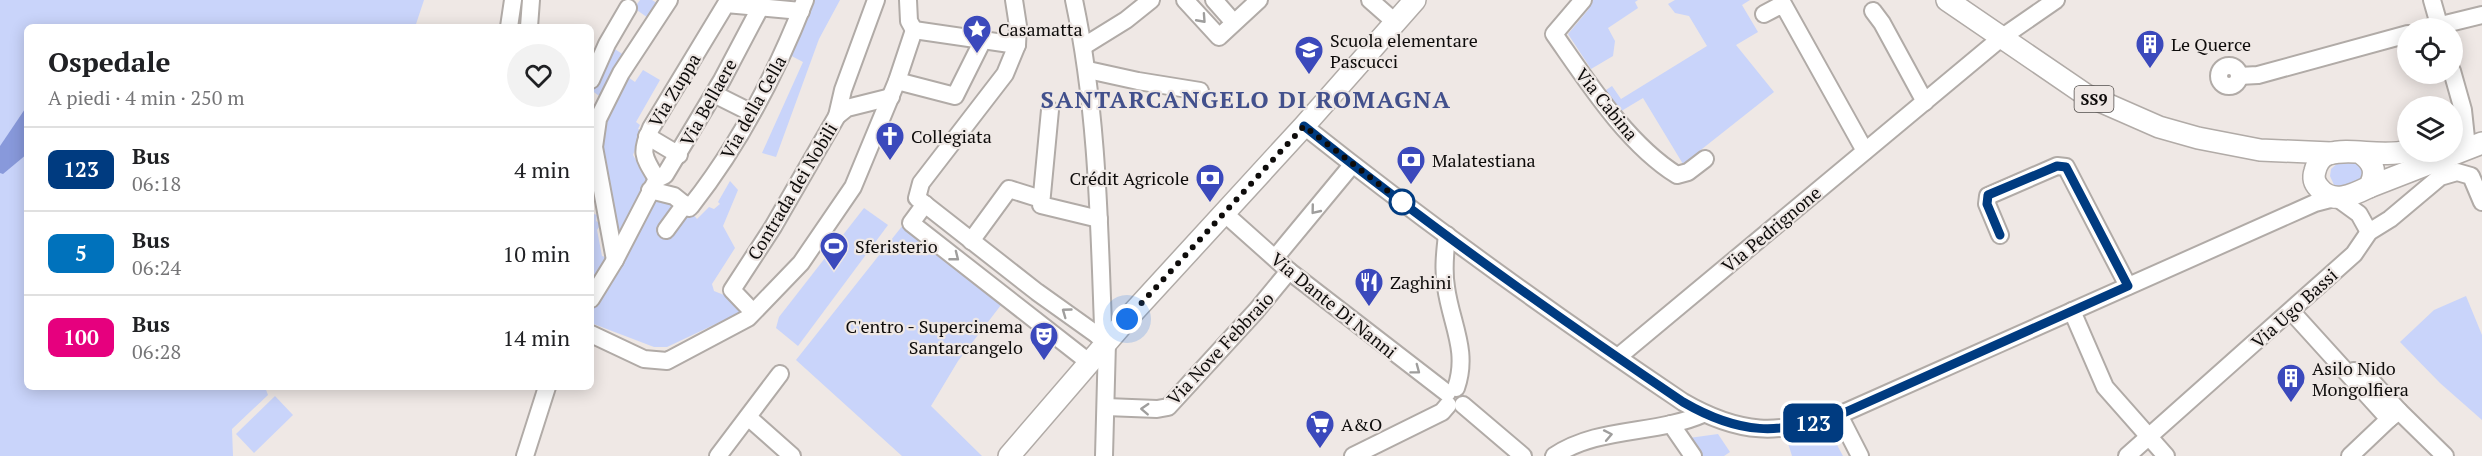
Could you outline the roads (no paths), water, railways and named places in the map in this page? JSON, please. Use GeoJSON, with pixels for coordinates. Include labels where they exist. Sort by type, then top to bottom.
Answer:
{"type":"FeatureCollection","features":[{"type":"Feature","properties":{"kind":"main road"},"geometry":{"type":"LineString","coordinates":[[1011,455],[1090,363],[1102,338],[1224,213],[1415,0]]}},
{"type":"Feature","properties":{"kind":"main road","name":"SS9"},"geometry":{"type":"LineString","coordinates":[[1947,0],[2086,95],[2149,123],[2198,138],[2260,150],[2397,154]]}},
{"type":"Feature","properties":{"kind":"main road"},"geometry":{"type":"LineString","coordinates":[[2336,198],[2359,192],[2471,139]]}},
{"type":"Feature","properties":{"kind":"main road","name":"SS9"},"geometry":{"type":"LineString","coordinates":[[2260,150],[2295,164],[2322,191],[2336,198]]}},
{"type":"Feature","properties":{"kind":"main road"},"geometry":{"type":"LineString","coordinates":[[2315,184],[2314,176],[2318,163],[2331,153]]}},
{"type":"Feature","properties":{"kind":"main road"},"geometry":{"type":"LineString","coordinates":[[2362,154],[2368,159],[2374,171],[2369,187]]}},
{"type":"Feature","properties":{"kind":"street"},"geometry":{"type":"LineString","coordinates":[[509,24],[513,0]]}},
{"type":"Feature","properties":{"kind":"street"},"geometry":{"type":"LineString","coordinates":[[529,24],[531,0]]}},
{"type":"Feature","properties":{"kind":"street"},"geometry":{"type":"LineString","coordinates":[[615,260],[598,197],[594,147],[598,119],[621,73],[669,0]]}},
{"type":"Feature","properties":{"kind":"street"},"geometry":{"type":"LineString","coordinates":[[837,116],[843,90],[876,0]]}},
{"type":"Feature","properties":{"kind":"street"},"geometry":{"type":"LineString","coordinates":[[594,335],[644,359],[667,361],[748,318],[801,263],[854,187],[891,97],[914,30],[909,21],[908,0]]}},
{"type":"Feature","properties":{"kind":"street"},"geometry":{"type":"LineString","coordinates":[[1014,0],[1018,26],[1017,45],[1005,74],[921,183],[921,201],[911,223],[1090,363]]}},
{"type":"Feature","properties":{"kind":"street"},"geometry":{"type":"LineString","coordinates":[[1074,0],[1088,70],[1095,138],[1106,407],[1104,456]]}},
{"type":"Feature","properties":{"kind":"street"},"geometry":{"type":"LineString","coordinates":[[1084,46],[1126,20],[1151,0]]}},
{"type":"Feature","properties":{"kind":"street"},"geometry":{"type":"LineString","coordinates":[[1185,0],[1219,37],[1259,0]]}},
{"type":"Feature","properties":{"kind":"street"},"geometry":{"type":"LineString","coordinates":[[1214,0],[1230,17]]}},
{"type":"Feature","properties":{"kind":"street"},"geometry":{"type":"LineString","coordinates":[[1370,0],[1395,22]]}},
{"type":"Feature","properties":{"kind":"street","name":"Via Cabina"},"geometry":{"type":"LineString","coordinates":[[1583,0],[1554,34],[1629,134],[1663,166],[1677,175],[1688,172],[1705,159]]}},
{"type":"Feature","properties":{"kind":"street","name":"Via Pedrignone"},"geometry":{"type":"LineString","coordinates":[[1618,357],[2001,38],[2056,0]]}},
{"type":"Feature","properties":{"kind":"street"},"geometry":{"type":"LineString","coordinates":[[2432,0],[2435,18]]}},
{"type":"Feature","properties":{"kind":"street","name":"Via Zuppa"},"geometry":{"type":"LineString","coordinates":[[653,185],[642,148],[726,4],[760,8]]}},
{"type":"Feature","properties":{"kind":"street"},"geometry":{"type":"LineString","coordinates":[[1764,14],[1783,4],[1865,151]]}},
{"type":"Feature","properties":{"kind":"street"},"geometry":{"type":"LineString","coordinates":[[760,8],[803,5]]}},
{"type":"Feature","properties":{"kind":"street","name":"Via della Cella"},"geometry":{"type":"LineString","coordinates":[[666,230],[732,149],[775,73],[803,5]]}},
{"type":"Feature","properties":{"kind":"street"},"geometry":{"type":"LineString","coordinates":[[594,73],[607,44],[628,8]]}},
{"type":"Feature","properties":{"kind":"street","name":"Via Bellaere"},"geometry":{"type":"LineString","coordinates":[[594,293],[615,260],[653,185],[665,175],[679,155],[760,8]]}},
{"type":"Feature","properties":{"kind":"street"},"geometry":{"type":"LineString","coordinates":[[1873,11],[1882,23],[1925,102]]}},
{"type":"Feature","properties":{"kind":"street"},"geometry":{"type":"LineString","coordinates":[[2463,20],[2482,15]]}},
{"type":"Feature","properties":{"kind":"street"},"geometry":{"type":"LineString","coordinates":[[914,30],[982,42],[1017,45]]}},
{"type":"Feature","properties":{"kind":"street"},"geometry":{"type":"LineString","coordinates":[[2239,76],[2258,75],[2397,37]]}},
{"type":"Feature","properties":{"kind":"street"},"geometry":{"type":"LineString","coordinates":[[897,81],[955,96],[982,42]]}},
{"type":"Feature","properties":{"kind":"street"},"geometry":{"type":"LineString","coordinates":[[1088,70],[1200,91]]}},
{"type":"Feature","properties":{"kind":"street"},"geometry":{"type":"LineString","coordinates":[[2456,84],[2471,139]]}},
{"type":"Feature","properties":{"kind":"street"},"geometry":{"type":"LineString","coordinates":[[714,94],[752,113]]}},
{"type":"Feature","properties":{"kind":"street","name":"Contrada dei Nobili"},"geometry":{"type":"LineString","coordinates":[[753,312],[732,290],[773,227],[837,116],[847,108],[891,97]]}},
{"type":"Feature","properties":{"kind":"street"},"geometry":{"type":"LineString","coordinates":[[1050,110],[1041,205],[1099,219]]}},
{"type":"Feature","properties":{"kind":"street"},"geometry":{"type":"LineString","coordinates":[[1304,126],[1352,165],[1448,235],[1618,357],[1703,414],[1730,424],[1766,430],[1815,423],[1839,415],[2323,200],[2336,198],[2359,214],[2369,232]]}},
{"type":"Feature","properties":{"kind":"street"},"geometry":{"type":"LineString","coordinates":[[647,136],[679,155]]}},
{"type":"Feature","properties":{"kind":"street"},"geometry":{"type":"LineString","coordinates":[[1275,258],[1352,165]]}},
{"type":"Feature","properties":{"kind":"street"},"geometry":{"type":"LineString","coordinates":[[2000,235],[1987,204],[1988,195],[2057,166],[2066,167],[2128,286]]}},
{"type":"Feature","properties":{"kind":"street","name":"Via Ugo Bassi"},"geometry":{"type":"LineString","coordinates":[[2127,456],[2355,253],[2369,232],[2390,219],[2444,174],[2457,172],[2465,174],[2475,182],[2482,202]]}},
{"type":"Feature","properties":{"kind":"street"},"geometry":{"type":"LineString","coordinates":[[2288,215],[2306,199],[2315,184]]}},
{"type":"Feature","properties":{"kind":"street"},"geometry":{"type":"LineString","coordinates":[[653,185],[687,206]]}},
{"type":"Feature","properties":{"kind":"street"},"geometry":{"type":"LineString","coordinates":[[2369,187],[2365,209],[2369,232]]}},
{"type":"Feature","properties":{"kind":"street"},"geometry":{"type":"LineString","coordinates":[[971,241],[1009,189],[1041,199]]}},
{"type":"Feature","properties":{"kind":"street"},"geometry":{"type":"LineString","coordinates":[[921,201],[1025,282],[1102,338]]}},
{"type":"Feature","properties":{"kind":"street","name":"Via Dante Di Nanni"},"geometry":{"type":"LineString","coordinates":[[1224,213],[1289,271],[1453,398],[1523,456]]}},
{"type":"Feature","properties":{"kind":"street"},"geometry":{"type":"LineString","coordinates":[[1353,456],[1433,417],[1453,398],[1462,368],[1461,349],[1445,285],[1448,235]]}},
{"type":"Feature","properties":{"kind":"street","name":"Via Nove Febbraio"},"geometry":{"type":"LineString","coordinates":[[1106,407],[1156,410],[1168,407],[1256,311],[1289,271]]}},
{"type":"Feature","properties":{"kind":"street"},"geometry":{"type":"LineString","coordinates":[[1010,300],[1025,282]]}},
{"type":"Feature","properties":{"kind":"street"},"geometry":{"type":"LineString","coordinates":[[2072,311],[2105,387],[2166,456]]}},
{"type":"Feature","properties":{"kind":"street"},"geometry":{"type":"LineString","coordinates":[[2291,311],[2394,415],[2445,456]]}},
{"type":"Feature","properties":{"kind":"street"},"geometry":{"type":"LineString","coordinates":[[2354,371],[2365,374],[2394,415]]}},
{"type":"Feature","properties":{"kind":"street"},"geometry":{"type":"LineString","coordinates":[[718,456],[780,374]]}},
{"type":"Feature","properties":{"kind":"street"},"geometry":{"type":"LineString","coordinates":[[525,456],[546,390]]}},
{"type":"Feature","properties":{"kind":"street"},"geometry":{"type":"LineString","coordinates":[[1554,456],[1563,450],[1598,437],[1671,424],[1703,414]]}},
{"type":"Feature","properties":{"kind":"street"},"geometry":{"type":"LineString","coordinates":[[1839,415],[1860,456]]}},
{"type":"Feature","properties":{"kind":"street"},"geometry":{"type":"LineString","coordinates":[[2350,456],[2394,415]]}},
{"type":"Feature","properties":{"kind":"street"},"geometry":{"type":"LineString","coordinates":[[748,417],[792,456]]}},
{"type":"Feature","properties":{"kind":"street"},"geometry":{"type":"LineString","coordinates":[[1671,424],[1693,456]]}},
{"type":"Feature","properties":{"kind":"water"},"geometry":{"type":"Polygon","coordinates":[[[24,110],[24,156],[3,174],[0,173],[0,146],[24,110]]]}},
{"type":"Feature","properties":{"kind":"place","name":"Casamatta"},"geometry":{"type":"Point","coordinates":[977,54]}},
{"type":"Feature","properties":{"kind":"place","name":"Le Querce"},"geometry":{"type":"Point","coordinates":[2150,70]}},
{"type":"Feature","properties":{"kind":"place","name":"Scuola elementare Pascucci"},"geometry":{"type":"Point","coordinates":[1309,76]}},
{"type":"Feature","properties":{"kind":"place","name":"Collegiata"},"geometry":{"type":"Point","coordinates":[890,162]}},
{"type":"Feature","properties":{"kind":"place","name":"Malatestiana"},"geometry":{"type":"Point","coordinates":[1411,186]}},
{"type":"Feature","properties":{"kind":"place","name":"Crédit Agricole"},"geometry":{"type":"Point","coordinates":[1210,204]}},
{"type":"Feature","properties":{"kind":"place","name":"Sferisterio"},"geometry":{"type":"Point","coordinates":[834,272]}},
{"type":"Feature","properties":{"kind":"place","name":"Zaghini"},"geometry":{"type":"Point","coordinates":[1369,308]}},
{"type":"Feature","properties":{"kind":"place","name":"C'entro - Supercinema Santarcangelo"},"geometry":{"type":"Point","coordinates":[1044,362]}},
{"type":"Feature","properties":{"kind":"place","name":"Asilo Nido Mongolfiera"},"geometry":{"type":"Point","coordinates":[2291,404]}},
{"type":"Feature","properties":{"kind":"place","name":"A&O"},"geometry":{"type":"Point","coordinates":[1320,450]}},
{"type":"Feature","properties":{"kind":"district","name":"SANTARCANGELO DI ROMAGNA"},"geometry":{"type":"Point","coordinates":[1246,99]}}]}
